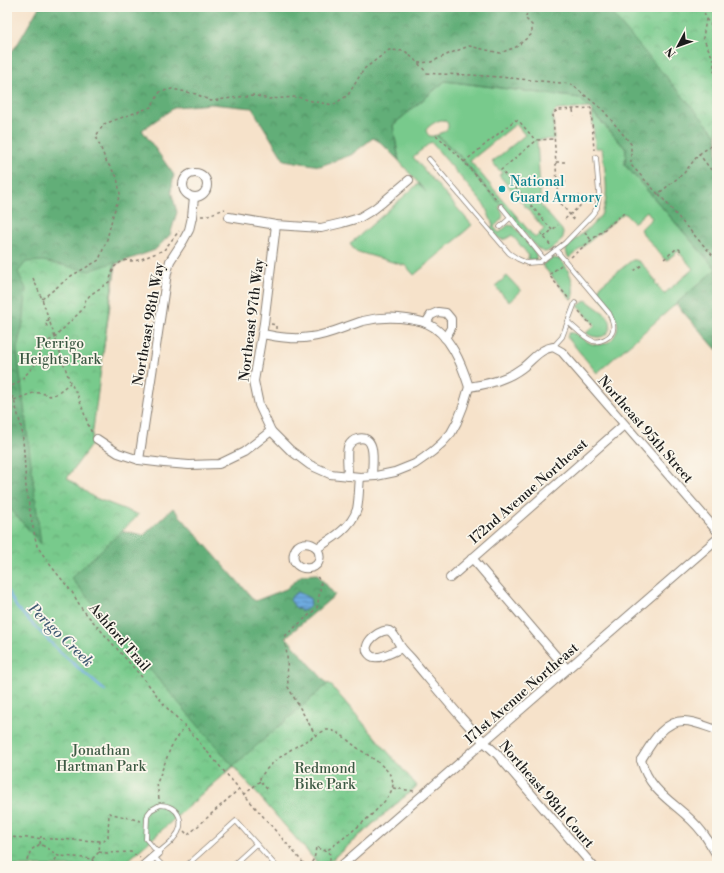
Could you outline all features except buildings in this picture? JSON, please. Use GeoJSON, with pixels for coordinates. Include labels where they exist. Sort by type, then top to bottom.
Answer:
{"type":"FeatureCollection","features":[{"type":"Feature","properties":{"kind":"street"},"geometry":{"type":"LineString","coordinates":[[229,217],[276,225],[321,228],[359,218],[374,209],[409,180]]}},
{"type":"Feature","properties":{"kind":"street","name":"Northeast 98th Way"},"geometry":{"type":"LineString","coordinates":[[139,460],[166,273],[170,261],[189,230],[194,197]]}},
{"type":"Feature","properties":{"kind":"street","name":"Northeast 97th Way"},"geometry":{"type":"LineString","coordinates":[[276,225],[262,334],[254,381],[259,405],[271,431],[290,450],[310,465],[330,474],[360,477],[395,472],[415,464],[433,451],[451,433],[463,408],[469,387]]}},
{"type":"Feature","properties":{"kind":"street"},"geometry":{"type":"LineString","coordinates":[[426,323],[431,315],[438,312],[446,313],[451,320],[451,328],[445,338]]}},
{"type":"Feature","properties":{"kind":"street"},"geometry":{"type":"LineString","coordinates":[[262,334],[293,338],[311,338],[364,320],[387,317],[409,319],[426,323],[436,329],[445,338],[458,357],[469,387],[497,381],[508,376],[521,369],[544,350],[553,347]]}},
{"type":"Feature","properties":{"kind":"street","name":"Northeast 95th Street"},"geometry":{"type":"LineString","coordinates":[[553,347],[562,352],[717,531]]}},
{"type":"Feature","properties":{"kind":"street","name":"172nd Avenue Northeast"},"geometry":{"type":"LineString","coordinates":[[450,578],[624,425]]}},
{"type":"Feature","properties":{"kind":"street"},"geometry":{"type":"LineString","coordinates":[[97,439],[118,453],[139,460],[189,465],[219,464],[244,452],[271,431]]}},
{"type":"Feature","properties":{"kind":"street"},"geometry":{"type":"LineString","coordinates":[[348,476],[348,449],[353,440],[363,438],[369,442],[372,448],[372,476]]}},
{"type":"Feature","properties":{"kind":"street"},"geometry":{"type":"LineString","coordinates":[[317,548],[342,530],[352,519],[357,509],[360,477]]}},
{"type":"Feature","properties":{"kind":"street","name":"171st Avenue Northeast"},"geometry":{"type":"LineString","coordinates":[[341,866],[717,539]]}},
{"type":"Feature","properties":{"kind":"street"},"geometry":{"type":"LineString","coordinates":[[310,543],[317,548],[320,555],[317,563],[313,567],[307,568],[299,566],[294,560],[294,552],[299,545],[310,543]]}},
{"type":"Feature","properties":{"kind":"street"},"geometry":{"type":"LineString","coordinates":[[472,558],[567,669]]}},
{"type":"Feature","properties":{"kind":"street","name":"Northeast 98th Court"},"geometry":{"type":"LineString","coordinates":[[402,648],[484,742],[497,754],[593,866]]}},
{"type":"Feature","properties":{"kind":"street"},"geometry":{"type":"LineString","coordinates":[[717,730],[684,721],[673,723],[664,729],[638,759],[651,782],[660,793],[702,831],[717,855]]}},
{"type":"Feature","properties":{"kind":"street"},"geometry":{"type":"LineString","coordinates":[[144,865],[156,855]]}},
{"type":"Feature","properties":{"kind":"lane"},"geometry":{"type":"LineString","coordinates":[[429,159],[509,253],[527,263],[540,262],[565,243],[597,208],[599,193],[596,157]]}},
{"type":"Feature","properties":{"kind":"lane"},"geometry":{"type":"LineString","coordinates":[[501,206],[544,259]]}},
{"type":"Feature","properties":{"kind":"lane"},"geometry":{"type":"LineString","coordinates":[[500,227],[510,218]]}},
{"type":"Feature","properties":{"kind":"lane"},"geometry":{"type":"LineString","coordinates":[[556,250],[609,313],[613,320],[614,329],[609,337],[599,342],[592,341],[568,322]]}},
{"type":"Feature","properties":{"kind":"lane"},"geometry":{"type":"LineString","coordinates":[[553,347],[562,336],[575,303]]}},
{"type":"Feature","properties":{"kind":"lane"},"geometry":{"type":"LineString","coordinates":[[156,855],[175,838],[180,826],[179,817],[176,811],[166,805],[155,807],[148,814],[146,823],[146,838],[156,855],[163,866]]}},
{"type":"Feature","properties":{"kind":"lane"},"geometry":{"type":"LineString","coordinates":[[186,866],[236,822],[276,866]]}},
{"type":"Feature","properties":{"kind":"lane"},"geometry":{"type":"LineString","coordinates":[[232,866],[256,844]]}},
{"type":"Feature","properties":{"kind":"path"},"geometry":{"type":"LineString","coordinates":[[418,63],[432,62],[469,46],[500,53],[516,47],[532,34],[532,25],[525,18],[530,7]]}},
{"type":"Feature","properties":{"kind":"path"},"geometry":{"type":"LineString","coordinates":[[703,7],[706,19],[703,38],[714,60],[714,71],[717,76]]}},
{"type":"Feature","properties":{"kind":"path"},"geometry":{"type":"LineString","coordinates":[[706,19],[717,31]]}},
{"type":"Feature","properties":{"kind":"path"},"geometry":{"type":"LineString","coordinates":[[42,299],[71,276],[99,260],[102,253],[120,194],[117,177],[106,160],[96,136],[104,124],[152,107],[160,92],[172,88],[196,94],[211,101],[253,95],[269,99],[297,97],[333,105],[348,95],[364,68],[389,50],[405,51],[427,73],[500,77],[571,84],[603,110],[631,144],[631,165],[717,260]]}},
{"type":"Feature","properties":{"kind":"path"},"geometry":{"type":"LineString","coordinates":[[574,220],[558,200],[553,115],[557,110],[591,108],[595,148],[593,153]]}},
{"type":"Feature","properties":{"kind":"path"},"geometry":{"type":"LineString","coordinates":[[573,109],[574,116]]}},
{"type":"Feature","properties":{"kind":"path"},"geometry":{"type":"LineString","coordinates":[[464,162],[514,120],[519,121],[536,141]]}},
{"type":"Feature","properties":{"kind":"path"},"geometry":{"type":"LineString","coordinates":[[436,135],[459,156],[501,206]]}},
{"type":"Feature","properties":{"kind":"path"},"geometry":{"type":"LineString","coordinates":[[552,230],[500,170],[536,140],[554,139]]}},
{"type":"Feature","properties":{"kind":"path"},"geometry":{"type":"LineString","coordinates":[[658,194],[684,174],[699,154],[717,142]]}},
{"type":"Feature","properties":{"kind":"path"},"geometry":{"type":"LineString","coordinates":[[699,154],[712,171],[717,173]]}},
{"type":"Feature","properties":{"kind":"path"},"geometry":{"type":"LineString","coordinates":[[556,162],[567,162]]}},
{"type":"Feature","properties":{"kind":"path"},"geometry":{"type":"LineString","coordinates":[[557,182],[568,182]]}},
{"type":"Feature","properties":{"kind":"path"},"geometry":{"type":"LineString","coordinates":[[565,219],[580,206],[579,195]]}},
{"type":"Feature","properties":{"kind":"path"},"geometry":{"type":"LineString","coordinates":[[200,216],[205,216],[225,209]]}},
{"type":"Feature","properties":{"kind":"path"},"geometry":{"type":"LineString","coordinates":[[569,258],[624,212]]}},
{"type":"Feature","properties":{"kind":"path"},"geometry":{"type":"LineString","coordinates":[[544,237],[558,225]]}},
{"type":"Feature","properties":{"kind":"path"},"geometry":{"type":"LineString","coordinates":[[8,388],[20,381],[34,366],[39,358],[43,345],[55,338],[83,309],[85,301],[90,295],[109,282],[114,267],[126,260],[139,260],[164,250],[178,231],[182,232]]}},
{"type":"Feature","properties":{"kind":"path"},"geometry":{"type":"LineString","coordinates":[[585,232],[591,240]]}},
{"type":"Feature","properties":{"kind":"path"},"geometry":{"type":"LineString","coordinates":[[541,233],[556,250]]}},
{"type":"Feature","properties":{"kind":"path"},"geometry":{"type":"LineString","coordinates":[[664,259],[676,249],[681,251],[679,253]]}},
{"type":"Feature","properties":{"kind":"path"},"geometry":{"type":"LineString","coordinates":[[564,263],[549,275],[570,300]]}},
{"type":"Feature","properties":{"kind":"path"},"geometry":{"type":"LineString","coordinates":[[634,271],[642,264]]}},
{"type":"Feature","properties":{"kind":"path"},"geometry":{"type":"LineString","coordinates":[[32,278],[42,299],[70,382],[78,396],[89,427],[97,439]]}},
{"type":"Feature","properties":{"kind":"path"},"geometry":{"type":"LineString","coordinates":[[578,309],[592,326]]}},
{"type":"Feature","properties":{"kind":"path"},"geometry":{"type":"LineString","coordinates":[[7,314],[7,326]]}},
{"type":"Feature","properties":{"kind":"path"},"geometry":{"type":"LineString","coordinates":[[49,320],[46,321],[46,324],[47,326],[51,326]]}},
{"type":"Feature","properties":{"kind":"path","name":"Ashford Trail"},"geometry":{"type":"LineString","coordinates":[[7,379],[8,388],[14,400],[22,430],[26,487],[37,546],[72,592],[82,609],[306,866]]}},
{"type":"Feature","properties":{"kind":"path"},"geometry":{"type":"LineString","coordinates":[[14,400],[36,392],[50,396],[56,394],[70,382]]}},
{"type":"Feature","properties":{"kind":"path"},"geometry":{"type":"LineString","coordinates":[[313,567],[321,584],[317,608],[284,637],[287,655],[288,687],[316,736]]}},
{"type":"Feature","properties":{"kind":"path"},"geometry":{"type":"LineString","coordinates":[[160,805],[157,782],[171,747],[185,726]]}},
{"type":"Feature","properties":{"kind":"path"},"geometry":{"type":"LineString","coordinates":[[244,795],[260,781],[262,775],[271,765],[298,744],[326,730],[339,734],[383,766],[392,780],[393,788],[384,803],[368,818],[325,850]]}},
{"type":"Feature","properties":{"kind":"path"},"geometry":{"type":"LineString","coordinates":[[260,781],[267,789]]}},
{"type":"Feature","properties":{"kind":"path"},"geometry":{"type":"LineString","coordinates":[[393,788],[414,791]]}},
{"type":"Feature","properties":{"kind":"path"},"geometry":{"type":"LineString","coordinates":[[188,835],[239,789]]}},
{"type":"Feature","properties":{"kind":"path"},"geometry":{"type":"LineString","coordinates":[[7,837],[41,837],[104,841],[108,837],[109,813],[146,823]]}},
{"type":"Feature","properties":{"kind":"path"},"geometry":{"type":"LineString","coordinates":[[26,866],[31,850],[40,844],[41,837]]}},
{"type":"Feature","properties":{"kind":"path"},"geometry":{"type":"LineString","coordinates":[[92,859],[99,852],[100,841]]}},
{"type":"Feature","properties":{"kind":"path"},"geometry":{"type":"LineString","coordinates":[[40,844],[50,849],[58,856],[92,859]]}},
{"type":"Feature","properties":{"kind":"path"},"geometry":{"type":"LineString","coordinates":[[306,866],[312,863],[315,856],[316,846],[330,854],[330,861],[320,866]]}},
{"type":"Feature","properties":{"kind":"path"},"geometry":{"type":"LineString","coordinates":[[99,852],[131,852],[139,857],[144,865]]}},
{"type":"Feature","properties":{"kind":"path"},"geometry":{"type":"LineString","coordinates":[[53,866],[58,856]]}},
{"type":"Feature","properties":{"kind":"path"},"geometry":{"type":"LineString","coordinates":[[92,859],[95,866]]}},
{"type":"Feature","properties":{"kind":"green space","name":"Perrigo Heights Park"},"geometry":{"type":"Polygon","coordinates":[[[39,7],[717,7],[717,350],[676,304],[716,269],[625,165],[626,149],[580,98],[445,81],[393,125],[399,161],[380,142],[373,138],[351,155],[320,166],[284,160],[252,108],[211,104],[175,107],[142,130],[174,175],[171,191],[177,212],[170,235],[155,250],[116,264],[93,421],[47,483],[106,528],[144,535],[173,508],[255,601],[286,589],[302,575],[317,574],[335,595],[286,637],[417,786],[324,866],[320,866],[234,766],[189,806],[7,734],[7,57],[17,45],[39,7]]]}},
{"type":"Feature","properties":{"kind":"green space"},"geometry":{"type":"Polygon","coordinates":[[[606,7],[717,7],[717,136],[606,7]]]}},
{"type":"Feature","properties":{"kind":"green space"},"geometry":{"type":"Polygon","coordinates":[[[445,81],[580,98],[589,108],[557,110],[553,115],[554,139],[537,140],[541,206],[562,230],[562,239],[556,246],[548,251],[541,251],[501,205],[499,207],[503,216],[494,227],[499,233],[508,225],[514,226],[536,254],[536,260],[527,259],[529,256],[512,235],[505,239],[500,239],[495,235],[490,228],[493,225],[485,206],[431,142],[413,157],[472,225],[414,275],[406,266],[355,251],[350,244],[418,184],[426,192],[399,161],[393,125],[445,81]],[[443,120],[439,121],[427,128],[426,130],[428,135],[436,135],[458,155],[498,202],[459,155],[437,135],[447,129],[447,123],[443,120]],[[516,124],[470,161],[535,238],[544,229],[499,175],[502,173],[492,162],[525,135],[516,124]]]}},
{"type":"Feature","properties":{"kind":"green space"},"geometry":{"type":"Polygon","coordinates":[[[592,112],[626,149],[625,165],[716,269],[597,373],[567,337],[569,333],[573,333],[592,344],[597,345],[605,344],[615,335],[618,327],[617,320],[600,296],[599,291],[601,285],[631,261],[637,260],[646,269],[664,294],[693,269],[678,251],[666,261],[640,230],[652,218],[647,211],[634,223],[624,213],[569,258],[566,248],[599,218],[606,200],[606,182],[602,148],[595,148],[592,112]]]}},
{"type":"Feature","properties":{"kind":"green space"},"geometry":{"type":"Polygon","coordinates":[[[552,258],[560,259],[567,268],[573,284],[572,300],[542,265],[552,258]]]}},
{"type":"Feature","properties":{"kind":"green space","name":"Jonathan Hartman Park"},"geometry":{"type":"Polygon","coordinates":[[[43,261],[89,271],[115,262],[91,445],[67,478],[93,497],[139,515],[71,578],[233,766],[122,866],[7,866],[7,505],[41,544],[17,349],[24,319],[26,289],[18,272],[26,262],[43,261]]]}},
{"type":"Feature","properties":{"kind":"green space"},"geometry":{"type":"Polygon","coordinates":[[[507,276],[521,291],[509,302],[495,286],[507,276]]]}},
{"type":"Feature","properties":{"kind":"green space"},"geometry":{"type":"Polygon","coordinates":[[[586,300],[610,320],[609,331],[604,336],[596,337],[586,333],[595,325],[578,306],[586,300]]]}},
{"type":"Feature","properties":{"kind":"green space","name":"Redmond Bike Park"},"geometry":{"type":"Polygon","coordinates":[[[329,683],[417,786],[324,866],[320,866],[233,766],[329,683]]]}},
{"type":"Feature","properties":{"kind":"water"},"geometry":{"type":"Polygon","coordinates":[[[298,592],[310,598],[311,604],[307,609],[302,611],[295,607],[290,600],[292,596],[298,592]]]}},
{"type":"Feature","properties":{"kind":"waterway","name":"Perigo Creek"},"geometry":{"type":"LineString","coordinates":[[7,590],[17,608],[59,651],[105,691]]}},
{"type":"Feature","properties":{"kind":"place","name":"National Guard Armory"},"geometry":{"type":"Point","coordinates":[502,189]}}]}
